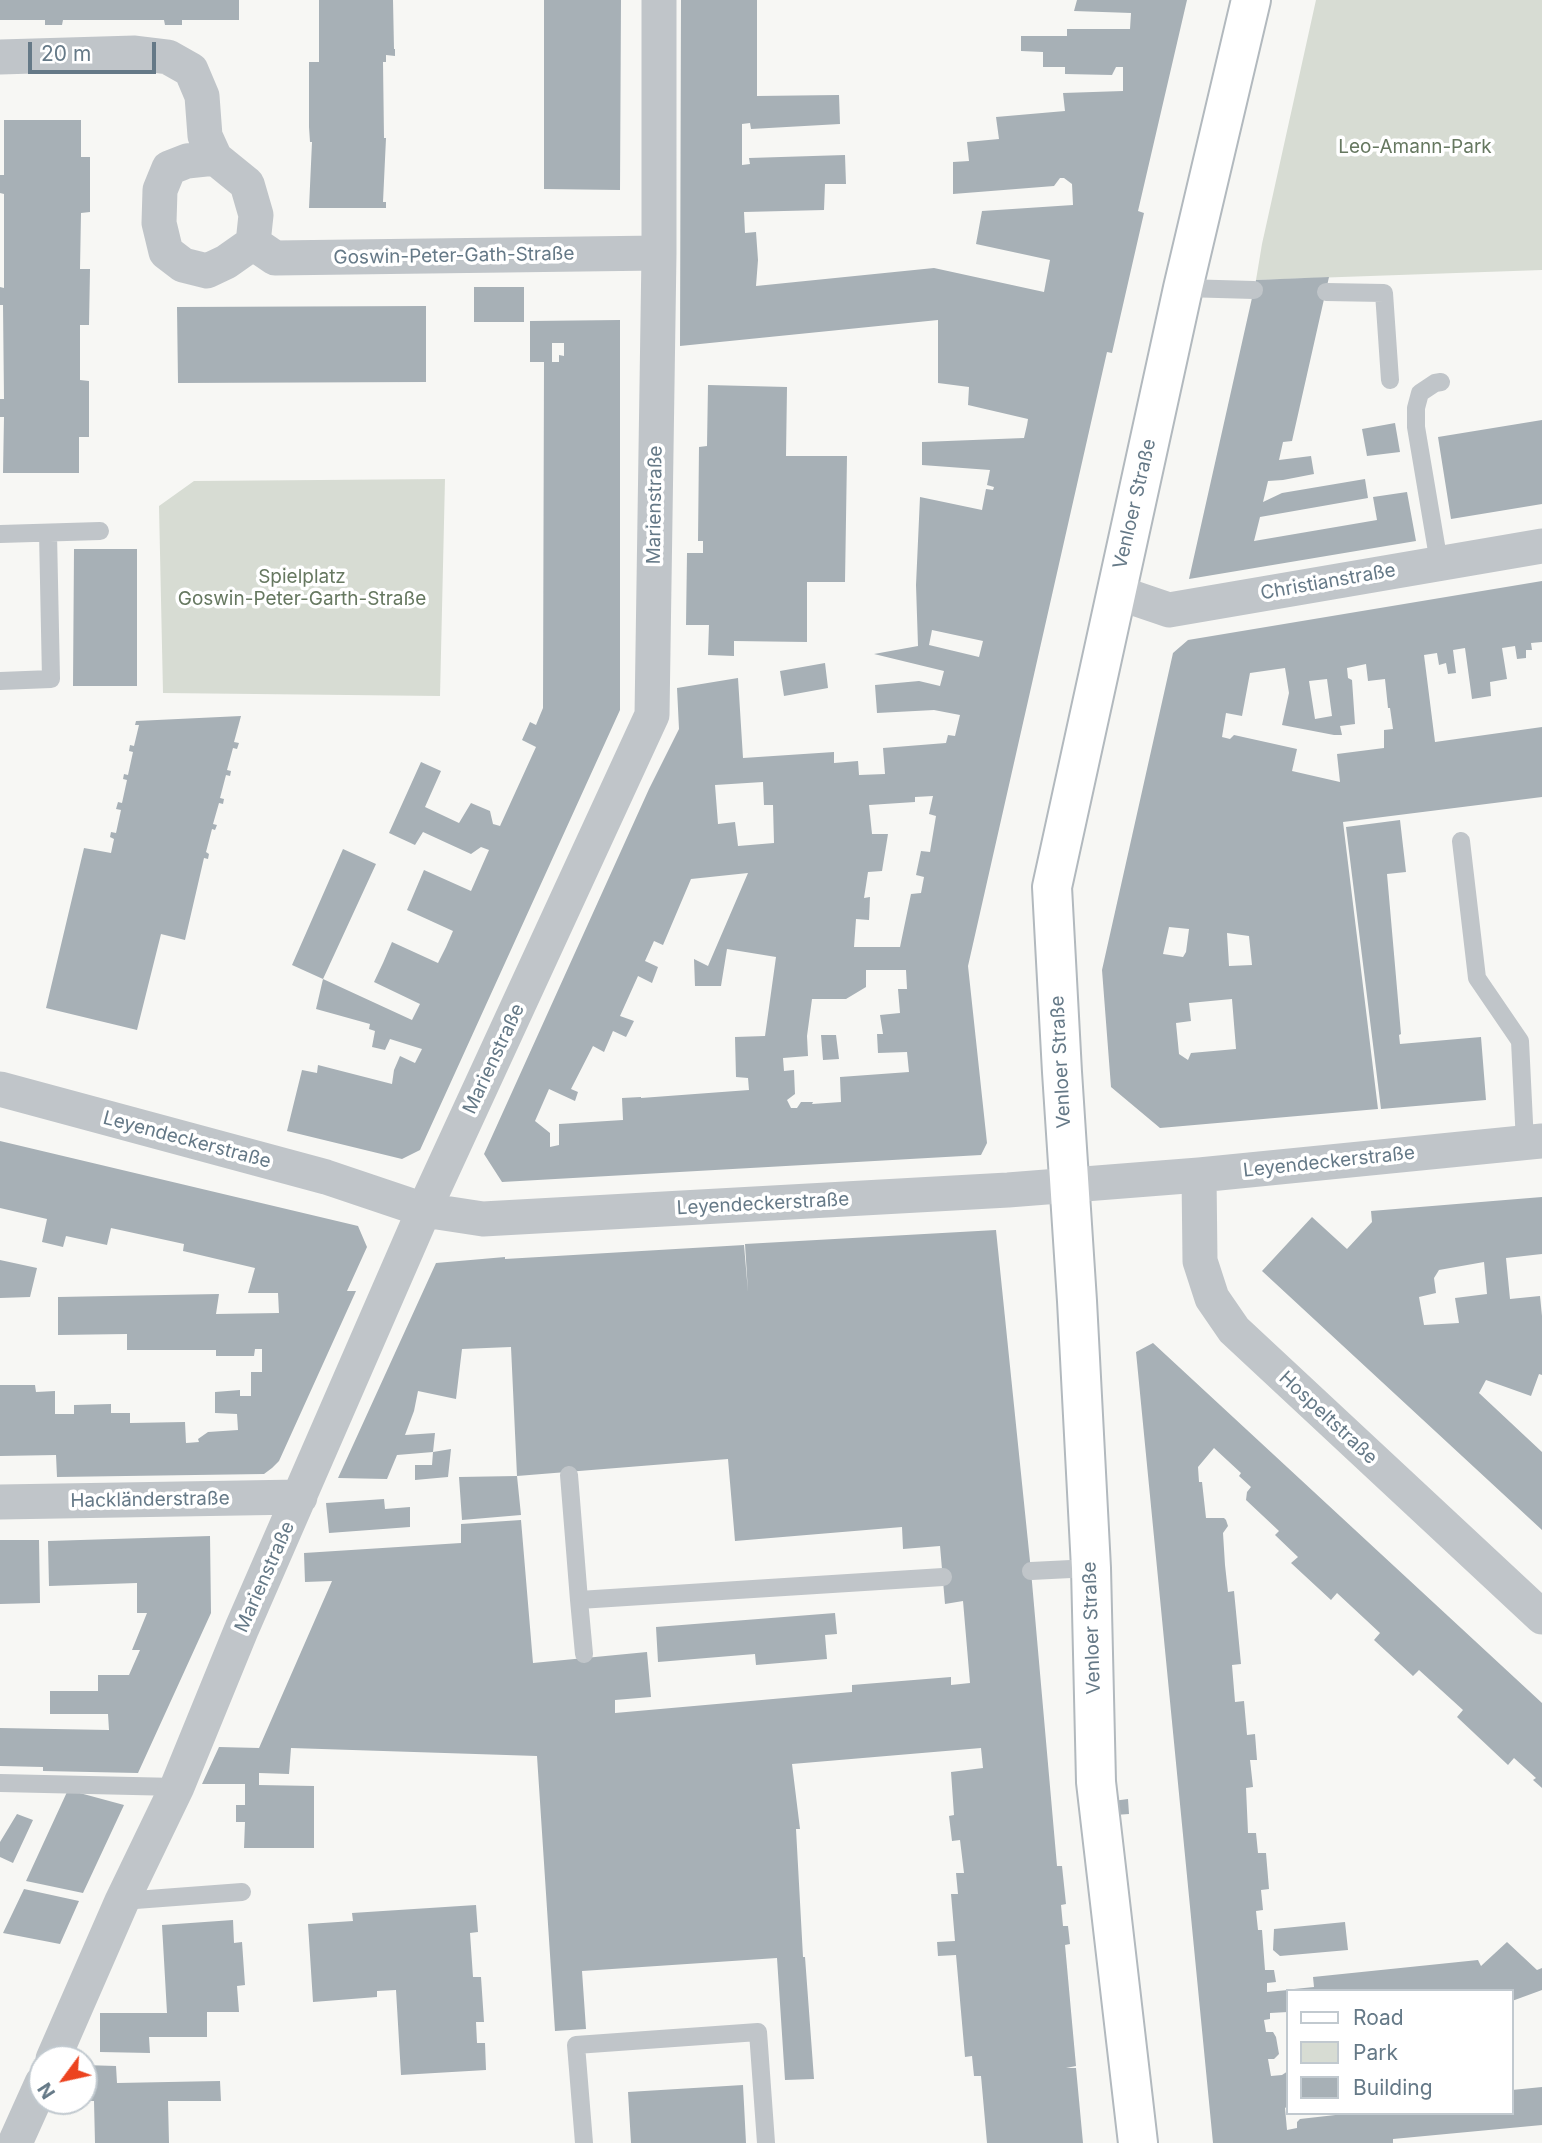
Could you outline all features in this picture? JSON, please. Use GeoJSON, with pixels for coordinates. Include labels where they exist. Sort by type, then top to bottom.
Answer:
{"type":"FeatureCollection","features":[{"type":"Feature","properties":{"kind":"main road","name":"Venloer Straße"},"geometry":{"type":"LineString","coordinates":[[1138,2143],[1096,1782],[1090,1567],[1077,1301],[1052,887],[1183,288],[1251,0]]}},
{"type":"Feature","properties":{"kind":"street","name":"Marienstraße"},"geometry":{"type":"LineString","coordinates":[[58,2045],[122,1900],[177,1787],[242,1628],[424,1210],[652,715],[659,253],[659,0]]}},
{"type":"Feature","properties":{"kind":"street"},"geometry":{"type":"LineString","coordinates":[[0,57],[135,53],[168,57],[191,70],[202,96],[205,136],[215,158],[247,184],[256,215],[253,243],[226,262],[207,271],[183,265],[166,252],[159,223],[160,190],[169,168],[187,161],[215,158]]}},
{"type":"Feature","properties":{"kind":"street","name":"Goswin-Peter-Gath-Straße"},"geometry":{"type":"LineString","coordinates":[[253,243],[275,258],[659,253]]}},
{"type":"Feature","properties":{"kind":"street","name":"Christianstraße"},"geometry":{"type":"LineString","coordinates":[[1116,592],[1168,610],[1542,546]]}},
{"type":"Feature","properties":{"kind":"street","name":"Leyendeckerstraße"},"geometry":{"type":"LineString","coordinates":[[0,1089],[326,1177],[424,1210],[483,1219],[995,1191],[1199,1175],[1533,1142]]}},
{"type":"Feature","properties":{"kind":"street","name":"Hospeltstraße"},"geometry":{"type":"LineString","coordinates":[[1199,1175],[1200,1261],[1212,1298],[1234,1330],[1542,1617]]}},
{"type":"Feature","properties":{"kind":"street","name":"Hackländerstraße"},"geometry":{"type":"LineString","coordinates":[[0,1502],[300,1497]]}},
{"type":"Feature","properties":{"kind":"street"},"geometry":{"type":"LineString","coordinates":[[16,2143],[28,2115]]}},
{"type":"Feature","properties":{"kind":"lane"},"geometry":{"type":"LineString","coordinates":[[1183,288],[1254,290]]}},
{"type":"Feature","properties":{"kind":"lane"},"geometry":{"type":"LineString","coordinates":[[1326,292],[1384,293],[1390,380]]}},
{"type":"Feature","properties":{"kind":"lane"},"geometry":{"type":"LineString","coordinates":[[1439,563],[1416,427],[1416,408],[1420,393],[1441,382]]}},
{"type":"Feature","properties":{"kind":"lane"},"geometry":{"type":"LineString","coordinates":[[0,534],[100,531]]}},
{"type":"Feature","properties":{"kind":"lane"},"geometry":{"type":"LineString","coordinates":[[0,681],[51,679],[48,533]]}},
{"type":"Feature","properties":{"kind":"lane"},"geometry":{"type":"LineString","coordinates":[[1461,841],[1477,978],[1520,1041],[1533,1142]]}},
{"type":"Feature","properties":{"kind":"lane"},"geometry":{"type":"LineString","coordinates":[[569,1475],[584,1654]]}},
{"type":"Feature","properties":{"kind":"lane"},"geometry":{"type":"LineString","coordinates":[[1031,1571],[1090,1567]]}},
{"type":"Feature","properties":{"kind":"lane"},"geometry":{"type":"LineString","coordinates":[[579,1600],[943,1577]]}},
{"type":"Feature","properties":{"kind":"lane"},"geometry":{"type":"LineString","coordinates":[[0,1783],[177,1787]]}},
{"type":"Feature","properties":{"kind":"lane"},"geometry":{"type":"LineString","coordinates":[[122,1900],[243,1892]]}},
{"type":"Feature","properties":{"kind":"lane"},"geometry":{"type":"LineString","coordinates":[[584,2143],[576,2045],[758,2032],[766,2143]]}},
{"type":"Feature","properties":{"kind":"green space","name":"Leo-Amann-Park"},"geometry":{"type":"Polygon","coordinates":[[[1316,0],[1542,0],[1542,270],[1256,280],[1316,0]]]}},
{"type":"Feature","properties":{"kind":"green space","name":"Spielplatz Goswin-Peter-Garth-Straße"},"geometry":{"type":"Polygon","coordinates":[[[445,479],[440,696],[163,693],[159,506],[194,481],[445,479]]]}},
{"type":"Feature","properties":{"kind":"building"},"geometry":{"type":"Polygon","coordinates":[[[0,0],[239,0],[239,20],[182,20],[182,25],[165,25],[164,20],[63,20],[62,25],[45,25],[45,20],[0,20],[0,0]]]}},
{"type":"Feature","properties":{"kind":"building"},"geometry":{"type":"Polygon","coordinates":[[[319,0],[393,0],[395,56],[386,55],[386,62],[383,62],[386,138],[383,202],[386,202],[386,208],[309,208],[312,142],[309,127],[309,62],[319,62],[319,0]]]}},
{"type":"Feature","properties":{"kind":"building"},"geometry":{"type":"Polygon","coordinates":[[[544,0],[621,0],[620,190],[544,189],[544,0]]]}},
{"type":"Feature","properties":{"kind":"building"},"geometry":{"type":"Polygon","coordinates":[[[681,0],[757,0],[757,96],[839,95],[840,124],[751,129],[750,123],[742,124],[742,165],[750,164],[749,158],[845,155],[846,184],[825,184],[824,210],[744,212],[745,233],[756,232],[756,286],[934,268],[1044,292],[1050,260],[976,244],[982,211],[1073,205],[1072,184],[1060,178],[1054,186],[953,194],[953,162],[969,161],[967,142],[999,139],[996,117],[1065,111],[1063,93],[1123,91],[1123,67],[1116,67],[1112,75],[1065,74],[1065,67],[1043,67],[1043,52],[1021,51],[1021,36],[1067,36],[1067,29],[1130,29],[1131,13],[1074,11],[1077,0],[1187,0],[1138,211],[1144,213],[1112,353],[1107,352],[968,966],[987,1143],[981,1155],[502,1182],[484,1154],[649,789],[679,729],[677,688],[738,678],[743,758],[834,752],[834,763],[858,761],[859,775],[885,774],[883,748],[946,743],[948,735],[955,736],[960,715],[934,710],[877,713],[875,685],[919,681],[940,686],[944,671],[874,654],[918,646],[916,585],[920,497],[982,510],[986,489],[993,490],[994,487],[987,485],[990,470],[922,465],[922,442],[1024,438],[1028,419],[968,405],[969,387],[938,383],[938,320],[680,346],[681,0]],[[932,630],[929,645],[979,657],[983,641],[932,630]],[[763,782],[715,785],[718,824],[735,822],[738,846],[774,843],[773,805],[764,805],[763,782]],[[933,796],[915,797],[915,802],[869,805],[872,834],[888,834],[882,871],[868,872],[864,898],[870,897],[869,920],[856,919],[854,947],[900,947],[911,894],[921,893],[924,877],[916,875],[921,851],[930,852],[936,816],[929,814],[933,796]],[[748,873],[691,879],[663,945],[654,941],[645,961],[658,967],[652,983],[638,976],[620,1016],[634,1021],[626,1037],[613,1031],[604,1052],[593,1046],[571,1089],[578,1092],[575,1101],[549,1089],[535,1121],[550,1133],[550,1147],[559,1145],[559,1124],[623,1120],[622,1098],[749,1090],[748,1078],[736,1077],[735,1037],[765,1036],[776,957],[727,949],[721,986],[695,986],[694,959],[708,966],[748,873]],[[866,970],[866,987],[846,999],[812,999],[807,1036],[808,1056],[783,1058],[784,1071],[794,1070],[795,1094],[787,1100],[791,1108],[797,1108],[801,1102],[841,1102],[840,1077],[909,1072],[907,1052],[878,1053],[877,1034],[883,1034],[880,1015],[900,1013],[898,989],[907,989],[906,970],[866,970]]]}},
{"type":"Feature","properties":{"kind":"building"},"geometry":{"type":"Polygon","coordinates":[[[4,120],[81,120],[81,157],[90,157],[90,212],[81,213],[80,269],[90,269],[89,325],[80,325],[80,380],[89,381],[89,437],[79,437],[79,473],[3,473],[4,417],[0,417],[0,399],[4,399],[3,305],[0,305],[0,287],[4,288],[4,194],[0,193],[0,175],[4,175],[4,120]]]}},
{"type":"Feature","properties":{"kind":"building"},"geometry":{"type":"Polygon","coordinates":[[[1329,277],[1292,441],[1283,442],[1279,460],[1311,456],[1314,474],[1268,481],[1263,502],[1282,493],[1365,479],[1368,498],[1260,517],[1254,541],[1377,520],[1373,497],[1407,492],[1416,541],[1189,579],[1256,280],[1329,277]]]}},
{"type":"Feature","properties":{"kind":"building"},"geometry":{"type":"Polygon","coordinates":[[[474,287],[524,287],[524,322],[474,322],[474,287]]]}},
{"type":"Feature","properties":{"kind":"building"},"geometry":{"type":"Polygon","coordinates":[[[426,306],[426,382],[178,383],[177,307],[426,306]]]}},
{"type":"Feature","properties":{"kind":"building"},"geometry":{"type":"Polygon","coordinates":[[[620,320],[620,710],[420,1150],[402,1159],[287,1131],[302,1070],[317,1073],[318,1065],[392,1084],[400,1056],[415,1063],[422,1049],[390,1039],[385,1050],[372,1047],[375,1031],[369,1029],[370,1024],[316,1009],[323,979],[412,1020],[420,1004],[374,982],[392,942],[438,963],[446,947],[453,931],[407,910],[424,870],[471,891],[489,850],[481,847],[471,854],[423,832],[415,845],[389,833],[421,762],[441,771],[425,807],[459,823],[471,803],[490,811],[493,824],[500,826],[536,747],[522,740],[530,722],[536,725],[543,708],[544,362],[530,362],[530,321],[620,320]],[[552,343],[552,362],[559,362],[559,355],[564,356],[564,343],[552,343]]]}},
{"type":"Feature","properties":{"kind":"building"},"geometry":{"type":"Polygon","coordinates":[[[708,385],[787,387],[786,456],[847,456],[845,582],[807,582],[807,642],[734,641],[734,656],[708,655],[709,625],[686,625],[687,553],[703,553],[703,541],[698,541],[699,447],[707,446],[708,385]]]}},
{"type":"Feature","properties":{"kind":"building"},"geometry":{"type":"Polygon","coordinates":[[[1542,420],[1542,504],[1451,519],[1438,437],[1542,420]]]}},
{"type":"Feature","properties":{"kind":"building"},"geometry":{"type":"Polygon","coordinates":[[[1395,423],[1400,452],[1367,456],[1362,429],[1395,423]]]}},
{"type":"Feature","properties":{"kind":"building"},"geometry":{"type":"Polygon","coordinates":[[[74,549],[137,549],[137,686],[73,686],[74,549]]]}},
{"type":"Feature","properties":{"kind":"building"},"geometry":{"type":"Polygon","coordinates":[[[1542,581],[1542,642],[1531,643],[1532,650],[1526,650],[1526,658],[1517,659],[1515,646],[1502,648],[1507,679],[1490,682],[1491,696],[1472,699],[1465,648],[1453,650],[1456,673],[1448,674],[1446,663],[1439,665],[1437,653],[1424,655],[1435,742],[1542,727],[1542,797],[1343,822],[1378,1109],[1160,1128],[1111,1087],[1102,970],[1173,653],[1188,640],[1542,581]],[[1366,664],[1347,668],[1348,678],[1352,680],[1355,724],[1340,726],[1342,735],[1282,725],[1289,693],[1285,668],[1250,673],[1242,716],[1226,713],[1222,737],[1230,739],[1234,735],[1297,749],[1292,771],[1340,782],[1337,754],[1384,748],[1384,730],[1393,729],[1385,679],[1368,681],[1366,664]],[[1327,679],[1309,681],[1315,719],[1332,716],[1327,679]],[[1169,927],[1163,954],[1183,957],[1189,929],[1169,927]],[[1227,933],[1229,966],[1252,965],[1249,936],[1227,933]],[[1232,999],[1189,1003],[1191,1021],[1176,1023],[1179,1054],[1188,1060],[1191,1053],[1236,1049],[1232,999]]]}},
{"type":"Feature","properties":{"kind":"building"},"geometry":{"type":"Polygon","coordinates":[[[825,663],[828,688],[784,696],[780,671],[825,663]]]}},
{"type":"Feature","properties":{"kind":"building"},"geometry":{"type":"Polygon","coordinates":[[[241,716],[234,742],[239,743],[237,749],[233,748],[227,770],[231,771],[230,776],[226,775],[220,798],[224,799],[223,804],[219,803],[213,824],[217,825],[215,830],[212,829],[206,852],[209,854],[208,859],[204,858],[185,940],[161,934],[137,1030],[46,1008],[84,848],[111,853],[114,839],[110,837],[111,832],[116,833],[121,810],[116,809],[118,802],[122,803],[127,780],[123,779],[124,774],[128,775],[133,752],[129,751],[130,745],[134,746],[139,725],[135,725],[136,721],[241,716]]]}},
{"type":"Feature","properties":{"kind":"building"},"geometry":{"type":"Polygon","coordinates":[[[1400,820],[1406,872],[1387,874],[1400,1044],[1481,1037],[1486,1100],[1381,1109],[1346,827],[1400,820]]]}},
{"type":"Feature","properties":{"kind":"building"},"geometry":{"type":"Polygon","coordinates":[[[343,849],[376,864],[323,979],[292,965],[343,849]]]}},
{"type":"Feature","properties":{"kind":"building"},"geometry":{"type":"Polygon","coordinates":[[[821,1035],[836,1035],[839,1059],[823,1060],[821,1035]]]}},
{"type":"Feature","properties":{"kind":"building"},"geometry":{"type":"Polygon","coordinates":[[[0,1141],[358,1226],[367,1247],[347,1291],[356,1291],[279,1461],[272,1468],[264,1474],[57,1477],[56,1455],[0,1456],[0,1385],[35,1385],[36,1392],[55,1391],[55,1414],[74,1414],[74,1405],[111,1404],[111,1413],[130,1413],[130,1423],[185,1422],[186,1443],[199,1442],[198,1439],[208,1432],[238,1430],[237,1414],[215,1413],[215,1392],[240,1390],[240,1396],[251,1396],[251,1372],[262,1372],[262,1349],[255,1349],[254,1356],[216,1356],[216,1350],[127,1350],[127,1334],[58,1335],[58,1297],[219,1294],[216,1314],[279,1313],[278,1293],[248,1293],[255,1268],[183,1251],[184,1244],[111,1228],[107,1245],[66,1236],[63,1247],[42,1242],[47,1219],[0,1208],[0,1141]]]}},
{"type":"Feature","properties":{"kind":"building"},"geometry":{"type":"Polygon","coordinates":[[[1542,1197],[1542,1254],[1506,1258],[1510,1299],[1540,1296],[1542,1375],[1539,1374],[1531,1396],[1486,1380],[1479,1393],[1542,1452],[1542,1530],[1262,1271],[1312,1217],[1347,1249],[1372,1222],[1371,1211],[1542,1197]],[[1484,1262],[1439,1270],[1434,1278],[1436,1293],[1419,1297],[1424,1325],[1459,1323],[1455,1298],[1487,1294],[1484,1262]]]}},
{"type":"Feature","properties":{"kind":"building"},"geometry":{"type":"Polygon","coordinates":[[[996,1230],[1031,1571],[1057,1866],[1062,1866],[1066,1904],[1061,1905],[1063,1926],[1068,1926],[1070,1944],[1065,1945],[1076,2066],[1066,2068],[1076,2068],[1083,2143],[987,2143],[981,2076],[974,2076],[972,2056],[965,2057],[956,1955],[938,1956],[937,1942],[955,1941],[951,1894],[958,1894],[956,1873],[964,1873],[960,1840],[952,1841],[949,1816],[954,1815],[951,1772],[983,1768],[981,1748],[792,1764],[800,1829],[796,1829],[803,1957],[814,2079],[785,2080],[777,1958],[582,1971],[586,2029],[555,2031],[537,1756],[291,1748],[289,1774],[259,1773],[259,1785],[314,1786],[314,1848],[244,1848],[245,1822],[236,1822],[236,1805],[245,1805],[245,1784],[202,1784],[219,1747],[259,1748],[332,1581],[305,1582],[304,1553],[461,1543],[461,1524],[521,1520],[533,1663],[647,1652],[651,1697],[615,1700],[615,1713],[852,1692],[852,1685],[951,1677],[951,1685],[970,1683],[963,1601],[945,1604],[940,1546],[903,1549],[902,1527],[735,1541],[728,1459],[517,1476],[511,1347],[462,1349],[456,1399],[418,1391],[405,1435],[435,1433],[433,1452],[397,1455],[387,1479],[338,1478],[436,1263],[744,1245],[748,1292],[745,1244],[996,1230]]]}},
{"type":"Feature","properties":{"kind":"building"},"geometry":{"type":"Polygon","coordinates":[[[0,1260],[37,1268],[30,1297],[0,1298],[0,1260]]]}},
{"type":"Feature","properties":{"kind":"building"},"geometry":{"type":"Polygon","coordinates":[[[1153,1343],[1542,1703],[1542,1788],[1533,1780],[1536,1778],[1514,1758],[1508,1765],[1457,1717],[1463,1710],[1419,1670],[1413,1676],[1374,1640],[1380,1633],[1337,1593],[1331,1600],[1291,1563],[1298,1557],[1275,1535],[1279,1531],[1246,1500],[1251,1487],[1239,1476],[1241,1473],[1214,1448],[1198,1467],[1206,1518],[1224,1518],[1228,1526],[1223,1533],[1225,1565],[1228,1592],[1234,1591],[1241,1664],[1232,1665],[1235,1702],[1244,1701],[1247,1735],[1255,1734],[1257,1760],[1250,1760],[1253,1787],[1246,1788],[1248,1833],[1256,1833],[1258,1853],[1266,1853],[1269,1889],[1261,1890],[1263,1910],[1256,1911],[1258,1930],[1262,1930],[1265,1970],[1274,1970],[1276,1982],[1267,1983],[1267,1992],[1286,1990],[1286,2012],[1270,2013],[1270,2019],[1264,2020],[1266,2032],[1273,2032],[1276,2037],[1279,2054],[1274,2059],[1268,2059],[1271,2076],[1286,2072],[1287,2130],[1297,2128],[1300,2119],[1335,2115],[1514,2115],[1514,2090],[1542,2087],[1542,2125],[1393,2139],[1393,2143],[1213,2143],[1136,1352],[1153,1343]]]}},
{"type":"Feature","properties":{"kind":"building"},"geometry":{"type":"Polygon","coordinates":[[[451,1449],[448,1477],[415,1480],[415,1465],[432,1465],[433,1452],[451,1449]]]}},
{"type":"Feature","properties":{"kind":"building"},"geometry":{"type":"Polygon","coordinates":[[[517,1476],[521,1515],[462,1520],[459,1477],[517,1476]]]}},
{"type":"Feature","properties":{"kind":"building"},"geometry":{"type":"Polygon","coordinates":[[[384,1499],[385,1509],[410,1507],[410,1527],[329,1533],[326,1503],[384,1499]]]}},
{"type":"Feature","properties":{"kind":"building"},"geometry":{"type":"Polygon","coordinates":[[[210,1536],[211,1613],[138,1773],[43,1771],[43,1767],[0,1766],[0,1728],[109,1730],[108,1714],[50,1714],[50,1691],[98,1691],[98,1675],[129,1675],[140,1650],[132,1650],[147,1613],[137,1613],[137,1583],[49,1586],[48,1541],[210,1536]]]}},
{"type":"Feature","properties":{"kind":"building"},"geometry":{"type":"Polygon","coordinates":[[[0,1540],[39,1540],[40,1603],[0,1604],[0,1540]]]}},
{"type":"Feature","properties":{"kind":"building"},"geometry":{"type":"Polygon","coordinates":[[[835,1613],[837,1634],[825,1635],[827,1659],[756,1665],[755,1654],[658,1662],[656,1627],[835,1613]]]}},
{"type":"Feature","properties":{"kind":"building"},"geometry":{"type":"Polygon","coordinates":[[[67,1792],[124,1805],[83,1893],[26,1881],[67,1792]]]}},
{"type":"Feature","properties":{"kind":"building"},"geometry":{"type":"Polygon","coordinates":[[[1128,1799],[1129,1814],[1115,1815],[1113,1801],[1128,1799]]]}},
{"type":"Feature","properties":{"kind":"building"},"geometry":{"type":"Polygon","coordinates":[[[17,1814],[33,1820],[13,1863],[0,1857],[0,1842],[17,1814]]]}},
{"type":"Feature","properties":{"kind":"building"},"geometry":{"type":"Polygon","coordinates":[[[24,1889],[79,1901],[60,1944],[3,1933],[24,1889]]]}},
{"type":"Feature","properties":{"kind":"building"},"geometry":{"type":"Polygon","coordinates":[[[476,1905],[478,1932],[470,1933],[473,1977],[481,1977],[484,2022],[476,2022],[477,2043],[485,2043],[486,2070],[401,2075],[396,1990],[377,1991],[377,1997],[313,2002],[308,1924],[353,1921],[352,1913],[476,1905]]]}},
{"type":"Feature","properties":{"kind":"building"},"geometry":{"type":"Polygon","coordinates":[[[233,1920],[234,1943],[242,1942],[245,1985],[237,1986],[239,2012],[207,2012],[207,2037],[149,2037],[150,2053],[100,2052],[100,2013],[167,2013],[162,1925],[233,1920]]]}},
{"type":"Feature","properties":{"kind":"building"},"geometry":{"type":"Polygon","coordinates":[[[1345,1922],[1348,1950],[1280,1956],[1273,1950],[1274,1929],[1345,1922]]]}},
{"type":"Feature","properties":{"kind":"building"},"geometry":{"type":"Polygon","coordinates":[[[1507,1942],[1537,1970],[1542,1968],[1542,1990],[1514,2000],[1514,1989],[1294,1989],[1314,1987],[1313,1977],[1478,1960],[1481,1966],[1507,1942]]]}},
{"type":"Feature","properties":{"kind":"building"},"geometry":{"type":"Polygon","coordinates":[[[98,2065],[116,2066],[117,2083],[220,2081],[221,2101],[168,2101],[169,2143],[95,2143],[98,2065]]]}},
{"type":"Feature","properties":{"kind":"building"},"geometry":{"type":"Polygon","coordinates":[[[743,2085],[746,2143],[631,2143],[628,2092],[743,2085]]]}}]}
